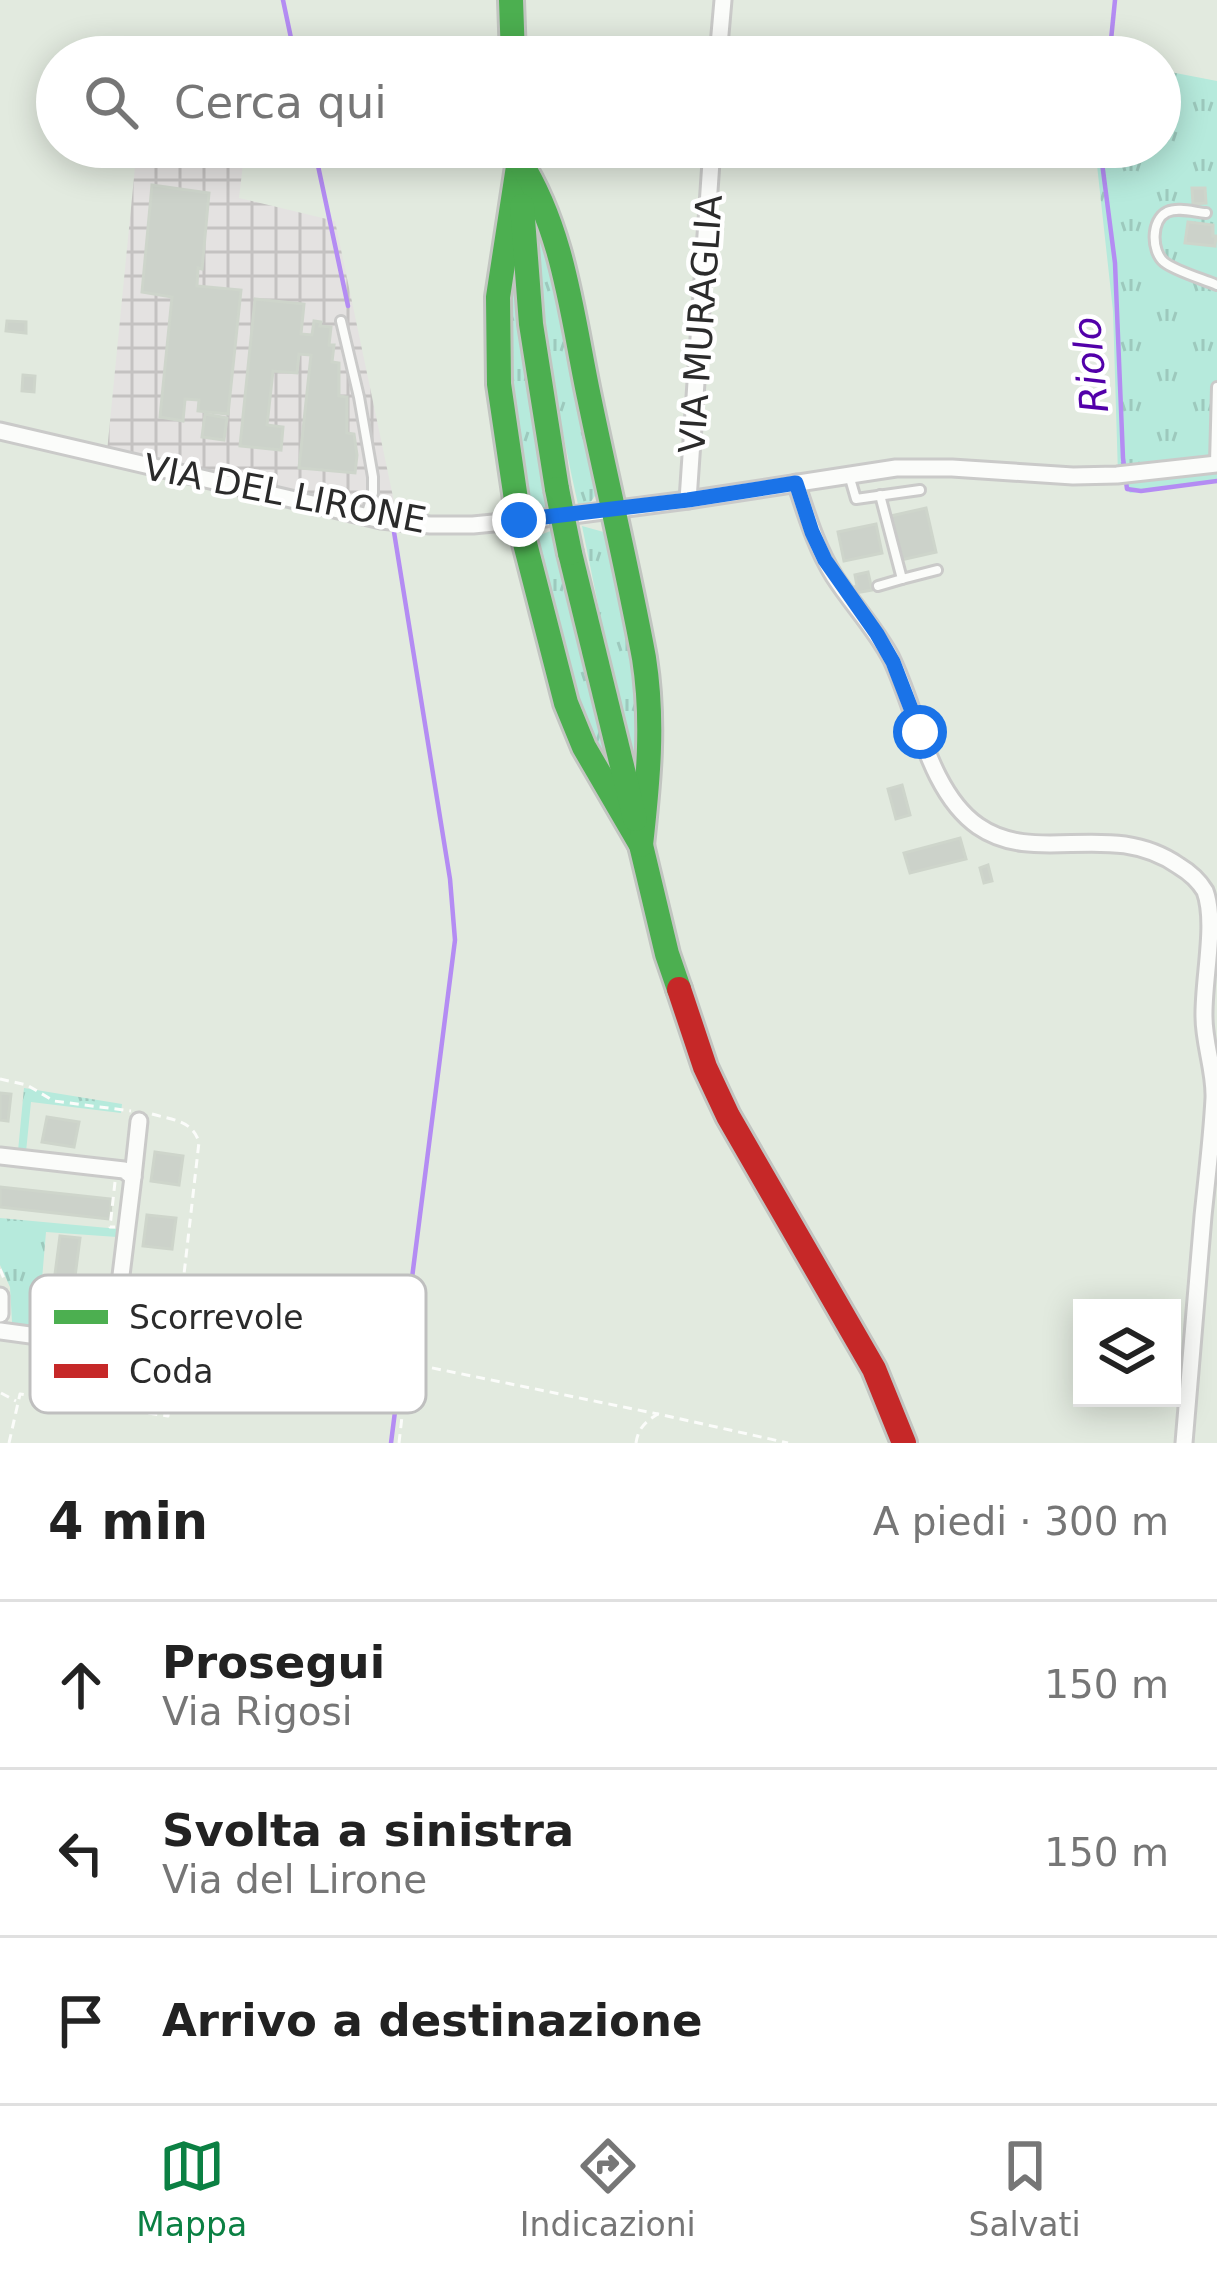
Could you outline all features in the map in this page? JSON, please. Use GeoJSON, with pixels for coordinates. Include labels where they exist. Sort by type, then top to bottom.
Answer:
{"type":"FeatureCollection","features":[{"type":"Feature","properties":{"kind":"main road"},"geometry":{"type":"LineString","coordinates":[[512,0],[513,36]]}},
{"type":"Feature","properties":{"kind":"main road"},"geometry":{"type":"LineString","coordinates":[[516,168],[498,297],[497,343],[519,520],[566,703],[584,747],[641,844]]}},
{"type":"Feature","properties":{"kind":"main road"},"geometry":{"type":"LineString","coordinates":[[519,168],[531,324],[557,490],[667,954],[705,1067],[728,1116],[874,1369],[904,1443]]}},
{"type":"Feature","properties":{"kind":"main road"},"geometry":{"type":"LineString","coordinates":[[527,168],[545,207],[616,510],[650,704],[651,760],[641,844]]}},
{"type":"Feature","properties":{"kind":"street"},"geometry":{"type":"LineString","coordinates":[[719,36],[722,0]]}},
{"type":"Feature","properties":{"kind":"street","name":"VIA MURAGLIA"},"geometry":{"type":"LineString","coordinates":[[688,500],[711,168]]}},
{"type":"Feature","properties":{"kind":"street","name":"VIA DEL LIRONE"},"geometry":{"type":"LineString","coordinates":[[0,431],[365,517],[430,525],[616,510],[849,474],[926,467],[1125,474],[1216,464]]}},
{"type":"Feature","properties":{"kind":"street"},"geometry":{"type":"LineString","coordinates":[[796,483],[825,560],[893,662],[936,768],[963,812],[994,835],[1010,839],[1116,842],[1145,848],[1190,873],[1208,895],[1212,932],[1204,1016],[1214,1093],[1184,1443]]}},
{"type":"Feature","properties":{"kind":"street"},"geometry":{"type":"LineString","coordinates":[[124,1176],[139,1121]]}},
{"type":"Feature","properties":{"kind":"street"},"geometry":{"type":"LineString","coordinates":[[0,1156],[124,1171],[128,1228],[122,1275]]}},
{"type":"Feature","properties":{"kind":"street"},"geometry":{"type":"LineString","coordinates":[[0,1296],[0,1314]]}},
{"type":"Feature","properties":{"kind":"street"},"geometry":{"type":"LineString","coordinates":[[0,1331],[30,1335]]}},
{"type":"Feature","properties":{"kind":"lane"},"geometry":{"type":"LineString","coordinates":[[1206,213],[1164,213],[1154,237],[1166,265],[1217,285]]}},
{"type":"Feature","properties":{"kind":"lane"},"geometry":{"type":"LineString","coordinates":[[341,322],[373,477],[365,517]]}},
{"type":"Feature","properties":{"kind":"lane"},"geometry":{"type":"LineString","coordinates":[[1216,464],[1217,387]]}},
{"type":"Feature","properties":{"kind":"lane"},"geometry":{"type":"LineString","coordinates":[[849,474],[856,499],[920,490]]}},
{"type":"Feature","properties":{"kind":"lane"},"geometry":{"type":"LineString","coordinates":[[880,495],[902,580]]}},
{"type":"Feature","properties":{"kind":"lane"},"geometry":{"type":"LineString","coordinates":[[878,586],[937,570]]}},
{"type":"Feature","properties":{"kind":"path"},"geometry":{"type":"LineString","coordinates":[[124,1176],[110,1227],[128,1228]]}},
{"type":"Feature","properties":{"kind":"path"},"geometry":{"type":"LineString","coordinates":[[426,1368],[788,1443]]}},
{"type":"Feature","properties":{"kind":"path"},"geometry":{"type":"LineString","coordinates":[[1,1393],[18,1402]]}},
{"type":"Feature","properties":{"kind":"path"},"geometry":{"type":"LineString","coordinates":[[399,1443],[402,1413]]}},
{"type":"Feature","properties":{"kind":"path"},"geometry":{"type":"LineString","coordinates":[[636,1443],[646,1422],[658,1414]]}},
{"type":"Feature","properties":{"kind":"shaded area"},"geometry":{"type":"Polygon","coordinates":[[[135,168],[243,168],[239,198],[335,221],[400,530],[106,462],[135,168]]]}},
{"type":"Feature","properties":{"kind":"green space"},"geometry":{"type":"Polygon","coordinates":[[[1181,74],[1217,81],[1217,482],[1130,493],[1118,475],[1113,311],[1097,168],[1181,168],[1181,74]]]}},
{"type":"Feature","properties":{"kind":"green space"},"geometry":{"type":"Polygon","coordinates":[[[539,219],[550,249],[599,490],[588,506],[579,509],[546,330],[533,221],[539,219]]]}},
{"type":"Feature","properties":{"kind":"green space"},"geometry":{"type":"Polygon","coordinates":[[[513,243],[551,511],[534,510],[527,504],[503,371],[513,243]]]}},
{"type":"Feature","properties":{"kind":"green space"},"geometry":{"type":"Polygon","coordinates":[[[582,526],[611,534],[645,711],[638,801],[582,526]]]}},
{"type":"Feature","properties":{"kind":"green space"},"geometry":{"type":"Polygon","coordinates":[[[556,529],[606,766],[589,743],[537,553],[540,535],[556,529]]]}},
{"type":"Feature","properties":{"kind":"green space"},"geometry":{"type":"Polygon","coordinates":[[[24,1088],[122,1104],[121,1113],[31,1102],[26,1152],[18,1151],[24,1088]]]}},
{"type":"Feature","properties":{"kind":"green space"},"geometry":{"type":"Polygon","coordinates":[[[0,1218],[119,1229],[117,1237],[46,1232],[42,1275],[30,1275],[30,1327],[12,1322],[10,1287],[0,1265],[0,1218]]]}},
{"type":"Feature","properties":{"kind":"building"},"geometry":{"type":"Polygon","coordinates":[[[152,185],[209,193],[197,286],[241,290],[228,414],[198,411],[199,400],[185,399],[183,421],[160,417],[172,297],[142,292],[152,185]]]}},
{"type":"Feature","properties":{"kind":"building"},"geometry":{"type":"Polygon","coordinates":[[[1192,188],[1205,188],[1206,203],[1193,204],[1192,188]]]}},
{"type":"Feature","properties":{"kind":"building"},"geometry":{"type":"Polygon","coordinates":[[[1188,222],[1213,225],[1215,246],[1185,243],[1188,222]]]}},
{"type":"Feature","properties":{"kind":"building"},"geometry":{"type":"Polygon","coordinates":[[[255,299],[304,304],[301,334],[312,335],[314,321],[331,327],[329,345],[334,345],[332,362],[339,363],[339,396],[347,397],[347,433],[354,434],[355,473],[299,468],[311,355],[299,354],[297,373],[273,371],[267,425],[283,427],[281,450],[240,446],[255,299]]]}},
{"type":"Feature","properties":{"kind":"building"},"geometry":{"type":"Polygon","coordinates":[[[7,321],[26,322],[26,333],[6,331],[7,321]]]}},
{"type":"Feature","properties":{"kind":"building"},"geometry":{"type":"Polygon","coordinates":[[[23,375],[35,376],[34,392],[22,391],[23,375]]]}},
{"type":"Feature","properties":{"kind":"building"},"geometry":{"type":"Polygon","coordinates":[[[205,414],[227,418],[224,440],[202,437],[205,414]]]}},
{"type":"Feature","properties":{"kind":"building"},"geometry":{"type":"Polygon","coordinates":[[[926,508],[936,552],[901,560],[891,516],[926,508]]]}},
{"type":"Feature","properties":{"kind":"building"},"geometry":{"type":"Polygon","coordinates":[[[876,524],[882,553],[844,561],[838,532],[876,524]]]}},
{"type":"Feature","properties":{"kind":"building"},"geometry":{"type":"Polygon","coordinates":[[[868,572],[872,590],[855,593],[855,575],[868,572]]]}},
{"type":"Feature","properties":{"kind":"building"},"geometry":{"type":"Polygon","coordinates":[[[902,785],[910,815],[896,819],[888,789],[902,785]]]}},
{"type":"Feature","properties":{"kind":"building"},"geometry":{"type":"Polygon","coordinates":[[[960,838],[966,859],[910,873],[904,853],[960,838]]]}},
{"type":"Feature","properties":{"kind":"building"},"geometry":{"type":"Polygon","coordinates":[[[988,865],[992,881],[984,883],[980,868],[988,865]]]}},
{"type":"Feature","properties":{"kind":"building"},"geometry":{"type":"Polygon","coordinates":[[[0,1093],[11,1094],[8,1121],[0,1120],[0,1093]]]}},
{"type":"Feature","properties":{"kind":"building"},"geometry":{"type":"Polygon","coordinates":[[[47,1117],[79,1122],[74,1147],[42,1142],[47,1117]]]}},
{"type":"Feature","properties":{"kind":"building"},"geometry":{"type":"Polygon","coordinates":[[[155,1152],[183,1156],[179,1185],[151,1181],[155,1152]]]}},
{"type":"Feature","properties":{"kind":"building"},"geometry":{"type":"Polygon","coordinates":[[[0,1187],[111,1199],[110,1219],[0,1207],[0,1187]]]}},
{"type":"Feature","properties":{"kind":"building"},"geometry":{"type":"Polygon","coordinates":[[[147,1215],[176,1218],[172,1249],[143,1246],[147,1215]]]}},
{"type":"Feature","properties":{"kind":"building"},"geometry":{"type":"Polygon","coordinates":[[[60,1236],[80,1238],[75,1275],[55,1275],[60,1236]]]}},
{"type":"Feature","properties":{"kind":"waterway"},"geometry":{"type":"LineString","coordinates":[[283,0],[291,36]]}},
{"type":"Feature","properties":{"kind":"waterway","name":"Riolo"},"geometry":{"type":"LineString","coordinates":[[1111,36],[1115,0]]}},
{"type":"Feature","properties":{"kind":"waterway"},"geometry":{"type":"LineString","coordinates":[[318,168],[348,306]]}},
{"type":"Feature","properties":{"kind":"waterway","name":"Riolo"},"geometry":{"type":"LineString","coordinates":[[1103,168],[1115,263],[1127,489],[1217,481]]}},
{"type":"Feature","properties":{"kind":"waterway"},"geometry":{"type":"LineString","coordinates":[[394,532],[450,879],[455,940],[412,1275]]}},
{"type":"Feature","properties":{"kind":"waterway"},"geometry":{"type":"LineString","coordinates":[[391,1443],[395,1413]]}},
{"type":"Feature","properties":{"kind":"traffic: fast"},"geometry":{"type":"LineString","coordinates":[[511,0],[512,36]]}},
{"type":"Feature","properties":{"kind":"traffic: fast"},"geometry":{"type":"LineString","coordinates":[[518,168],[498,297],[499,384],[519,520],[566,703],[584,747],[641,845],[679,989]]}},
{"type":"Feature","properties":{"kind":"traffic: fast"},"geometry":{"type":"LineString","coordinates":[[523,168],[547,216],[564,275],[644,658],[649,729],[641,845]]}},
{"type":"Feature","properties":{"kind":"traffic: fast"},"geometry":{"type":"LineString","coordinates":[[522,206],[531,324],[557,489]]}},
{"type":"Feature","properties":{"kind":"traffic: fast"},"geometry":{"type":"LineString","coordinates":[[557,489],[570,553]]}},
{"type":"Feature","properties":{"kind":"traffic: fast"},"geometry":{"type":"LineString","coordinates":[[570,553],[635,819]]}},
{"type":"Feature","properties":{"kind":"traffic: jam"},"geometry":{"type":"LineString","coordinates":[[679,989],[705,1067],[728,1116],[874,1369],[904,1443]]}},
{"type":"Feature","properties":{"kind":"route"},"geometry":{"type":"LineString","coordinates":[[519,520],[796,483],[825,560],[893,662],[920,732]]}}]}
